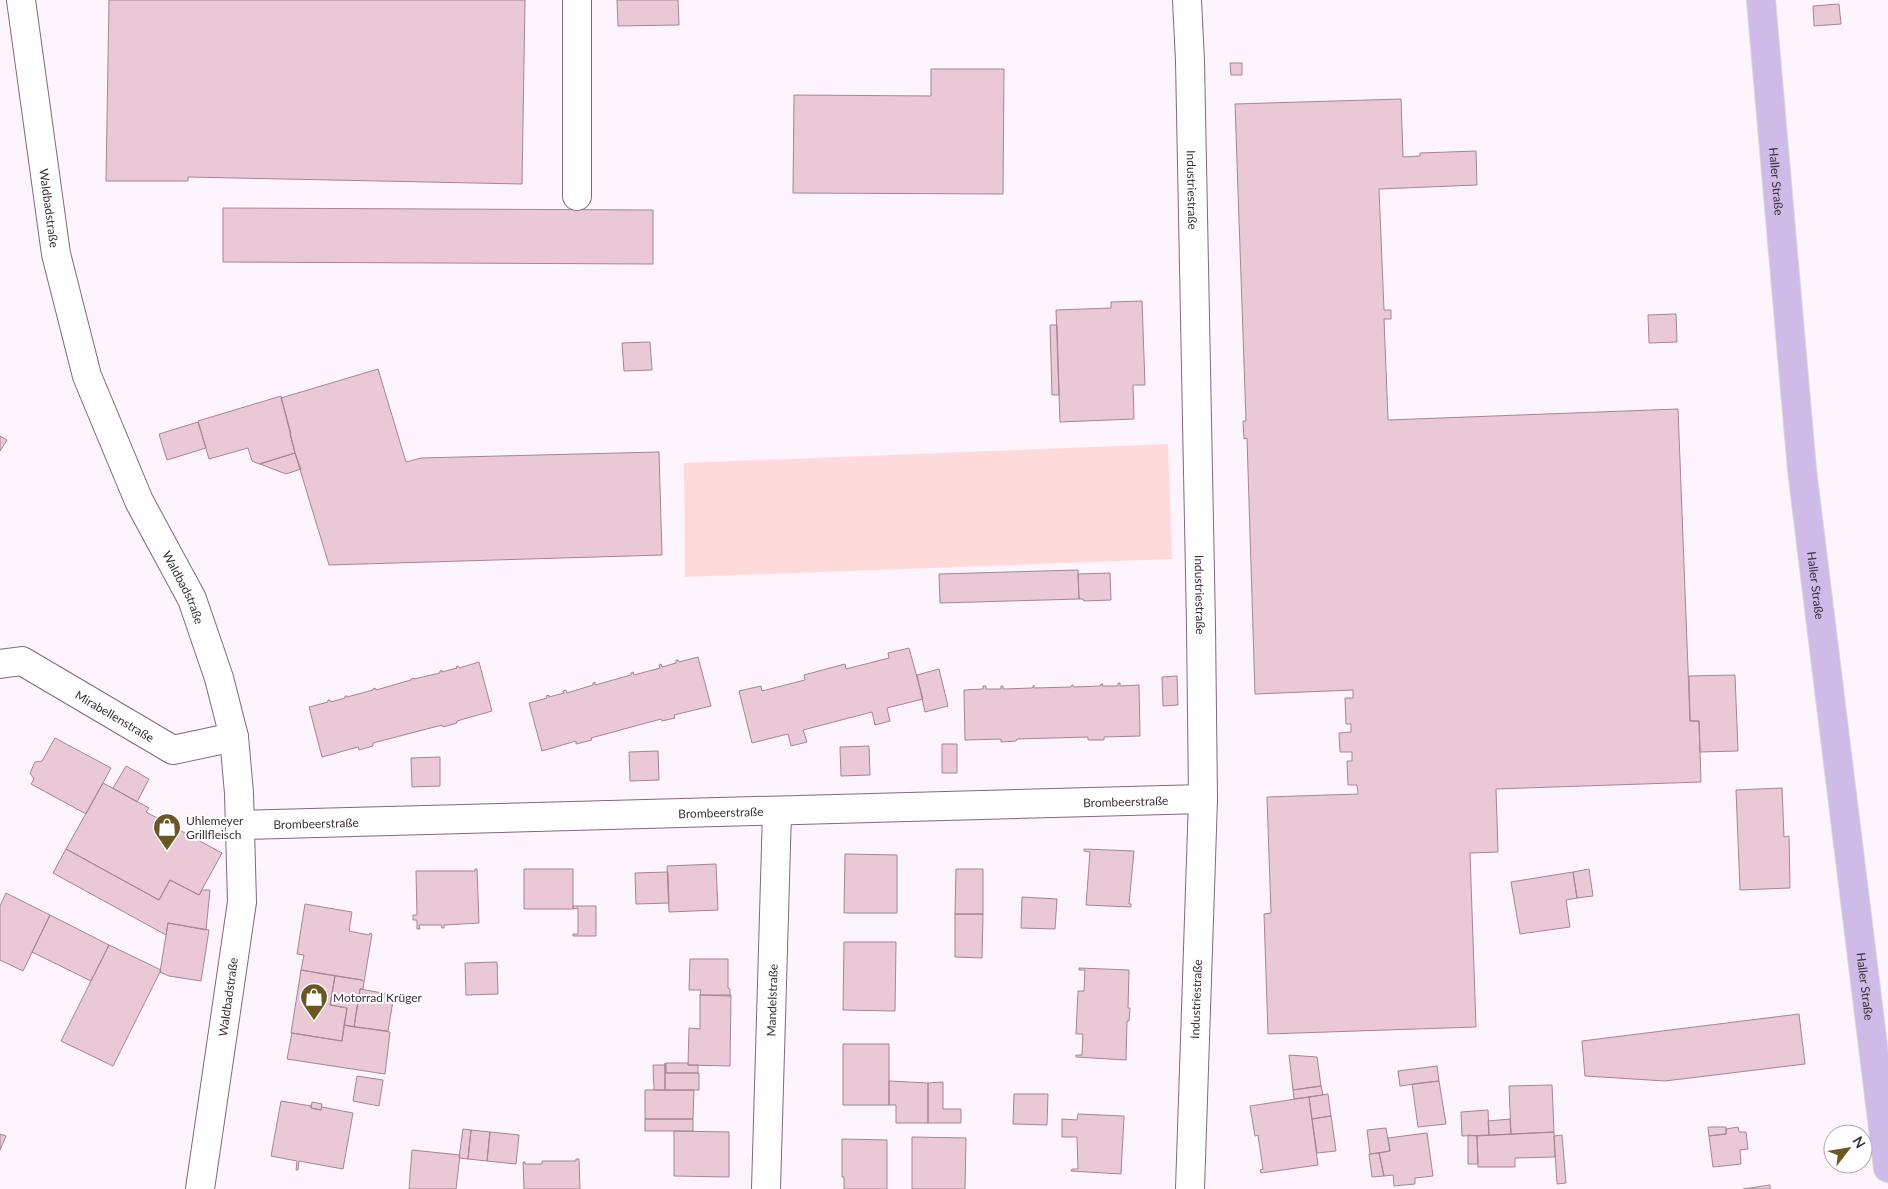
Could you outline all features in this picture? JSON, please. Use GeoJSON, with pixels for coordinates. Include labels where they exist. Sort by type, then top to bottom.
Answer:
{"type":"FeatureCollection","features":[{"type":"Feature","properties":{"kind":"main road","name":"Haller Straße"},"geometry":{"type":"LineString","coordinates":[[1761,0],[1802,470],[1884,1099],[1888,1168]]}},
{"type":"Feature","properties":{"kind":"street","name":"Waldbadstraße"},"geometry":{"type":"LineString","coordinates":[[21,0],[56,254],[87,376],[139,501],[192,598],[219,678],[234,737],[239,793],[242,902],[200,1189]]}},
{"type":"Feature","properties":{"kind":"street"},"geometry":{"type":"LineString","coordinates":[[577,0],[577,196]]}},
{"type":"Feature","properties":{"kind":"street","name":"Industriestraße"},"geometry":{"type":"LineString","coordinates":[[1187,0],[1202,625],[1203,800],[1190,1189]]}},
{"type":"Feature","properties":{"kind":"street","name":"Mirabellenstraße"},"geometry":{"type":"LineString","coordinates":[[0,664],[22,661],[173,750],[234,737]]}},
{"type":"Feature","properties":{"kind":"street","name":"Brombeerstraße"},"geometry":{"type":"LineString","coordinates":[[240,825],[1203,800]]}},
{"type":"Feature","properties":{"kind":"street","name":"Mandelstraße"},"geometry":{"type":"LineString","coordinates":[[766,1189],[777,812]]}},
{"type":"Feature","properties":{"kind":"shaded area"},"geometry":{"type":"Polygon","coordinates":[[[1168,444],[1172,559],[685,577],[684,463],[1168,444]]]}},
{"type":"Feature","properties":{"kind":"building"},"geometry":{"type":"Polygon","coordinates":[[[109,0],[525,0],[522,184],[188,177],[188,181],[106,181],[109,0]]]}},
{"type":"Feature","properties":{"kind":"building"},"geometry":{"type":"Polygon","coordinates":[[[617,0],[678,0],[679,25],[618,26],[617,0]]]}},
{"type":"Feature","properties":{"kind":"building"},"geometry":{"type":"Polygon","coordinates":[[[1839,4],[1841,24],[1814,26],[1813,6],[1839,4]]]}},
{"type":"Feature","properties":{"kind":"building"},"geometry":{"type":"Polygon","coordinates":[[[1230,63],[1242,63],[1242,75],[1231,75],[1230,63]]]}},
{"type":"Feature","properties":{"kind":"building"},"geometry":{"type":"Polygon","coordinates":[[[931,69],[1004,69],[1003,194],[793,193],[794,95],[931,96],[931,69]]]}},
{"type":"Feature","properties":{"kind":"building"},"geometry":{"type":"Polygon","coordinates":[[[1401,99],[1403,157],[1420,156],[1420,153],[1476,151],[1477,185],[1379,189],[1384,310],[1391,310],[1391,319],[1384,319],[1388,420],[1678,409],[1690,721],[1699,721],[1701,782],[1496,789],[1498,852],[1470,853],[1476,1027],[1268,1034],[1264,914],[1271,913],[1267,797],[1358,794],[1357,785],[1348,785],[1347,761],[1352,761],[1352,752],[1340,752],[1339,733],[1351,732],[1351,724],[1346,724],[1345,698],[1353,698],[1353,690],[1255,694],[1247,438],[1244,439],[1243,421],[1246,421],[1235,104],[1401,99]]]}},
{"type":"Feature","properties":{"kind":"building"},"geometry":{"type":"Polygon","coordinates":[[[223,208],[653,210],[653,264],[223,262],[223,208]]]}},
{"type":"Feature","properties":{"kind":"building"},"geometry":{"type":"Polygon","coordinates":[[[1142,301],[1145,385],[1133,385],[1134,419],[1060,422],[1056,310],[1111,308],[1111,302],[1142,301]]]}},
{"type":"Feature","properties":{"kind":"building"},"geometry":{"type":"Polygon","coordinates":[[[1676,314],[1677,342],[1649,343],[1648,315],[1676,314]]]}},
{"type":"Feature","properties":{"kind":"building"},"geometry":{"type":"Polygon","coordinates":[[[1050,325],[1057,325],[1059,395],[1052,395],[1050,325]]]}},
{"type":"Feature","properties":{"kind":"building"},"geometry":{"type":"Polygon","coordinates":[[[650,342],[652,370],[624,371],[622,343],[650,342]]]}},
{"type":"Feature","properties":{"kind":"building"},"geometry":{"type":"Polygon","coordinates":[[[378,369],[406,462],[421,458],[659,452],[662,555],[329,565],[295,453],[281,398],[378,369]]]}},
{"type":"Feature","properties":{"kind":"building"},"geometry":{"type":"Polygon","coordinates":[[[281,396],[295,453],[259,464],[252,461],[248,448],[209,459],[198,421],[281,396]]]}},
{"type":"Feature","properties":{"kind":"building"},"geometry":{"type":"Polygon","coordinates":[[[198,422],[206,448],[167,460],[159,434],[198,422]]]}},
{"type":"Feature","properties":{"kind":"building"},"geometry":{"type":"Polygon","coordinates":[[[0,436],[7,440],[0,451],[0,436]]]}},
{"type":"Feature","properties":{"kind":"building"},"geometry":{"type":"Polygon","coordinates":[[[295,453],[301,469],[286,474],[260,464],[295,453]]]}},
{"type":"Feature","properties":{"kind":"building"},"geometry":{"type":"Polygon","coordinates":[[[1078,570],[1079,599],[940,603],[939,574],[1078,570]]]}},
{"type":"Feature","properties":{"kind":"building"},"geometry":{"type":"Polygon","coordinates":[[[1110,573],[1111,600],[1084,601],[1079,599],[1078,574],[1110,573]]]}},
{"type":"Feature","properties":{"kind":"building"},"geometry":{"type":"Polygon","coordinates":[[[909,648],[923,699],[887,708],[890,721],[875,725],[872,712],[803,730],[807,742],[791,746],[788,734],[752,743],[739,691],[761,686],[762,691],[805,680],[804,675],[845,664],[846,669],[889,658],[888,653],[909,648]]]}},
{"type":"Feature","properties":{"kind":"building"},"geometry":{"type":"Polygon","coordinates":[[[698,657],[711,706],[674,715],[675,718],[662,721],[661,719],[591,738],[592,740],[576,744],[576,741],[542,751],[529,703],[547,698],[546,696],[549,695],[549,697],[564,693],[563,691],[566,690],[567,693],[593,685],[595,682],[595,685],[631,675],[633,672],[634,675],[660,668],[659,665],[661,664],[662,667],[676,663],[676,660],[679,662],[698,657]]]}},
{"type":"Feature","properties":{"kind":"building"},"geometry":{"type":"Polygon","coordinates":[[[479,662],[492,711],[443,727],[442,725],[373,743],[373,746],[359,750],[358,747],[322,757],[309,707],[328,702],[328,700],[331,702],[345,698],[345,696],[375,688],[376,690],[414,678],[440,673],[442,670],[442,672],[457,668],[458,666],[459,668],[479,662]]]}},
{"type":"Feature","properties":{"kind":"building"},"geometry":{"type":"Polygon","coordinates":[[[939,669],[948,706],[925,712],[917,675],[939,669]]]}},
{"type":"Feature","properties":{"kind":"building"},"geometry":{"type":"Polygon","coordinates":[[[1735,675],[1738,751],[1700,752],[1699,721],[1690,721],[1689,676],[1735,675]]]}},
{"type":"Feature","properties":{"kind":"building"},"geometry":{"type":"Polygon","coordinates":[[[1177,676],[1178,705],[1163,706],[1162,677],[1177,676]]]}},
{"type":"Feature","properties":{"kind":"building"},"geometry":{"type":"Polygon","coordinates":[[[1118,683],[1120,683],[1120,686],[1139,685],[1140,736],[1104,737],[1104,740],[1088,740],[1088,737],[1017,739],[1016,741],[1001,742],[1001,739],[965,740],[964,690],[983,689],[983,686],[986,686],[986,689],[1001,689],[1001,686],[1003,686],[1003,689],[1032,688],[1034,685],[1034,688],[1071,687],[1072,685],[1074,687],[1100,686],[1101,684],[1103,684],[1102,686],[1118,686],[1118,683]]]}},
{"type":"Feature","properties":{"kind":"building"},"geometry":{"type":"Polygon","coordinates":[[[55,738],[111,768],[86,814],[31,784],[34,779],[30,773],[35,762],[42,761],[55,738]]]}},
{"type":"Feature","properties":{"kind":"building"},"geometry":{"type":"Polygon","coordinates":[[[942,744],[957,744],[957,773],[942,773],[942,744]]]}},
{"type":"Feature","properties":{"kind":"building"},"geometry":{"type":"Polygon","coordinates":[[[869,746],[870,775],[841,776],[840,747],[869,746]]]}},
{"type":"Feature","properties":{"kind":"building"},"geometry":{"type":"Polygon","coordinates":[[[658,751],[659,780],[630,781],[629,752],[658,751]]]}},
{"type":"Feature","properties":{"kind":"building"},"geometry":{"type":"Polygon","coordinates":[[[440,757],[440,786],[412,787],[411,758],[440,757]]]}},
{"type":"Feature","properties":{"kind":"building"},"geometry":{"type":"Polygon","coordinates":[[[126,766],[149,779],[137,802],[113,788],[126,766]]]}},
{"type":"Feature","properties":{"kind":"building"},"geometry":{"type":"Polygon","coordinates":[[[103,783],[149,808],[146,812],[222,853],[199,895],[170,880],[159,900],[66,849],[103,783]]]}},
{"type":"Feature","properties":{"kind":"building"},"geometry":{"type":"Polygon","coordinates":[[[1782,788],[1784,837],[1789,836],[1790,888],[1740,890],[1736,790],[1782,788]]]}},
{"type":"Feature","properties":{"kind":"building"},"geometry":{"type":"Polygon","coordinates":[[[66,849],[159,900],[170,880],[199,895],[202,890],[210,890],[206,930],[168,923],[166,935],[53,873],[66,849]]]}},
{"type":"Feature","properties":{"kind":"building"},"geometry":{"type":"Polygon","coordinates":[[[1084,849],[1134,851],[1129,904],[1131,904],[1131,907],[1086,905],[1090,852],[1084,851],[1084,849]]]}},
{"type":"Feature","properties":{"kind":"building"},"geometry":{"type":"Polygon","coordinates":[[[845,854],[897,855],[897,913],[844,913],[845,854]]]}},
{"type":"Feature","properties":{"kind":"building"},"geometry":{"type":"Polygon","coordinates":[[[716,864],[718,910],[669,912],[667,866],[716,864]]]}},
{"type":"Feature","properties":{"kind":"building"},"geometry":{"type":"Polygon","coordinates":[[[477,869],[479,923],[444,925],[444,928],[441,925],[419,925],[420,929],[417,929],[417,920],[413,920],[413,915],[417,915],[416,871],[475,871],[477,869]]]}},
{"type":"Feature","properties":{"kind":"building"},"geometry":{"type":"Polygon","coordinates":[[[524,869],[573,869],[573,909],[524,909],[524,869]]]}},
{"type":"Feature","properties":{"kind":"building"},"geometry":{"type":"Polygon","coordinates":[[[956,869],[983,869],[983,914],[955,914],[956,869]]]}},
{"type":"Feature","properties":{"kind":"building"},"geometry":{"type":"Polygon","coordinates":[[[1589,869],[1593,896],[1577,898],[1573,872],[1589,869]]]}},
{"type":"Feature","properties":{"kind":"building"},"geometry":{"type":"Polygon","coordinates":[[[668,872],[669,903],[636,904],[635,873],[668,872]]]}},
{"type":"Feature","properties":{"kind":"building"},"geometry":{"type":"Polygon","coordinates":[[[1573,872],[1577,898],[1566,900],[1570,927],[1520,934],[1511,882],[1573,872]]]}},
{"type":"Feature","properties":{"kind":"building"},"geometry":{"type":"Polygon","coordinates":[[[6,893],[50,915],[23,971],[0,960],[0,906],[6,893]]]}},
{"type":"Feature","properties":{"kind":"building"},"geometry":{"type":"Polygon","coordinates":[[[1022,897],[1057,899],[1055,929],[1021,928],[1022,897]]]}},
{"type":"Feature","properties":{"kind":"building"},"geometry":{"type":"Polygon","coordinates":[[[305,904],[352,912],[349,931],[372,934],[364,982],[362,980],[301,970],[304,955],[297,954],[305,904]]]}},
{"type":"Feature","properties":{"kind":"building"},"geometry":{"type":"Polygon","coordinates":[[[573,906],[596,906],[596,936],[573,936],[573,934],[578,934],[578,908],[573,909],[573,906]]]}},
{"type":"Feature","properties":{"kind":"building"},"geometry":{"type":"Polygon","coordinates":[[[955,914],[983,914],[982,958],[955,957],[955,914]]]}},
{"type":"Feature","properties":{"kind":"building"},"geometry":{"type":"Polygon","coordinates":[[[50,915],[109,945],[91,981],[32,952],[50,915]]]}},
{"type":"Feature","properties":{"kind":"building"},"geometry":{"type":"Polygon","coordinates":[[[168,923],[209,930],[201,981],[169,976],[160,972],[168,923]]]}},
{"type":"Feature","properties":{"kind":"building"},"geometry":{"type":"Polygon","coordinates":[[[844,942],[896,942],[895,1011],[843,1010],[844,942]]]}},
{"type":"Feature","properties":{"kind":"building"},"geometry":{"type":"Polygon","coordinates":[[[109,945],[161,970],[113,1066],[61,1041],[109,945]]]}},
{"type":"Feature","properties":{"kind":"building"},"geometry":{"type":"Polygon","coordinates":[[[690,959],[728,959],[728,988],[730,989],[730,996],[700,995],[701,990],[689,990],[690,959]]]}},
{"type":"Feature","properties":{"kind":"building"},"geometry":{"type":"Polygon","coordinates":[[[497,962],[498,994],[466,995],[465,963],[497,962]]]}},
{"type":"Feature","properties":{"kind":"building"},"geometry":{"type":"Polygon","coordinates":[[[1079,968],[1129,970],[1128,1008],[1130,1008],[1129,1021],[1127,1021],[1126,1060],[1076,1057],[1076,1055],[1082,1055],[1083,1034],[1076,1034],[1078,991],[1084,991],[1085,970],[1079,970],[1079,968]]]}},
{"type":"Feature","properties":{"kind":"building"},"geometry":{"type":"Polygon","coordinates":[[[301,970],[335,976],[330,1005],[347,1008],[342,1041],[291,1033],[301,970]]]}},
{"type":"Feature","properties":{"kind":"building"},"geometry":{"type":"Polygon","coordinates":[[[335,976],[362,980],[364,982],[363,989],[360,989],[354,1027],[344,1025],[347,1008],[330,1005],[335,976]]]}},
{"type":"Feature","properties":{"kind":"building"},"geometry":{"type":"Polygon","coordinates":[[[360,989],[394,995],[388,1031],[354,1027],[360,989]]]}},
{"type":"Feature","properties":{"kind":"building"},"geometry":{"type":"Polygon","coordinates":[[[700,995],[731,995],[730,1066],[688,1065],[689,1028],[700,1029],[700,995]]]}},
{"type":"Feature","properties":{"kind":"building"},"geometry":{"type":"Polygon","coordinates":[[[1799,1014],[1805,1064],[1665,1081],[1585,1076],[1582,1041],[1799,1014]]]}},
{"type":"Feature","properties":{"kind":"building"},"geometry":{"type":"Polygon","coordinates":[[[344,1025],[390,1032],[385,1074],[287,1059],[292,1033],[342,1041],[344,1025]]]}},
{"type":"Feature","properties":{"kind":"building"},"geometry":{"type":"Polygon","coordinates":[[[843,1044],[889,1044],[889,1105],[843,1105],[843,1044]]]}},
{"type":"Feature","properties":{"kind":"building"},"geometry":{"type":"Polygon","coordinates":[[[1289,1055],[1317,1057],[1321,1086],[1293,1090],[1289,1055]]]}},
{"type":"Feature","properties":{"kind":"building"},"geometry":{"type":"Polygon","coordinates":[[[665,1063],[666,1073],[699,1073],[699,1090],[665,1090],[665,1063]]]}},
{"type":"Feature","properties":{"kind":"building"},"geometry":{"type":"Polygon","coordinates":[[[666,1063],[698,1065],[698,1073],[666,1073],[666,1063]]]}},
{"type":"Feature","properties":{"kind":"building"},"geometry":{"type":"Polygon","coordinates":[[[653,1065],[665,1065],[665,1090],[654,1090],[653,1065]]]}},
{"type":"Feature","properties":{"kind":"building"},"geometry":{"type":"Polygon","coordinates":[[[1437,1066],[1439,1081],[1400,1086],[1398,1071],[1437,1066]]]}},
{"type":"Feature","properties":{"kind":"building"},"geometry":{"type":"Polygon","coordinates":[[[357,1076],[383,1080],[379,1106],[353,1101],[357,1076]]]}},
{"type":"Feature","properties":{"kind":"building"},"geometry":{"type":"Polygon","coordinates":[[[889,1081],[928,1083],[928,1123],[896,1123],[896,1105],[889,1105],[889,1081]]]}},
{"type":"Feature","properties":{"kind":"building"},"geometry":{"type":"Polygon","coordinates":[[[1439,1081],[1446,1124],[1418,1127],[1412,1084],[1439,1081]]]}},
{"type":"Feature","properties":{"kind":"building"},"geometry":{"type":"Polygon","coordinates":[[[943,1082],[943,1109],[961,1109],[961,1123],[928,1123],[928,1083],[943,1082]]]}},
{"type":"Feature","properties":{"kind":"building"},"geometry":{"type":"Polygon","coordinates":[[[1552,1085],[1554,1132],[1511,1134],[1509,1086],[1552,1085]]]}},
{"type":"Feature","properties":{"kind":"building"},"geometry":{"type":"Polygon","coordinates":[[[1321,1086],[1323,1095],[1294,1099],[1293,1090],[1321,1086]]]}},
{"type":"Feature","properties":{"kind":"building"},"geometry":{"type":"Polygon","coordinates":[[[645,1090],[694,1090],[693,1119],[645,1119],[645,1090]]]}},
{"type":"Feature","properties":{"kind":"building"},"geometry":{"type":"Polygon","coordinates":[[[1014,1094],[1048,1094],[1047,1125],[1013,1124],[1014,1094]]]}},
{"type":"Feature","properties":{"kind":"building"},"geometry":{"type":"Polygon","coordinates":[[[1328,1094],[1331,1116],[1312,1119],[1309,1097],[1328,1094]]]}},
{"type":"Feature","properties":{"kind":"building"},"geometry":{"type":"Polygon","coordinates":[[[1309,1097],[1318,1165],[1261,1173],[1260,1170],[1263,1169],[1258,1135],[1255,1136],[1250,1106],[1309,1097]]]}},
{"type":"Feature","properties":{"kind":"building"},"geometry":{"type":"Polygon","coordinates":[[[281,1101],[311,1106],[311,1108],[321,1110],[322,1107],[353,1113],[343,1169],[299,1161],[298,1170],[296,1170],[297,1161],[271,1156],[281,1101]]]}},
{"type":"Feature","properties":{"kind":"building"},"geometry":{"type":"Polygon","coordinates":[[[312,1102],[322,1104],[321,1110],[311,1108],[312,1102]]]}},
{"type":"Feature","properties":{"kind":"building"},"geometry":{"type":"Polygon","coordinates":[[[1488,1110],[1489,1135],[1462,1136],[1461,1112],[1488,1110]]]}},
{"type":"Feature","properties":{"kind":"building"},"geometry":{"type":"Polygon","coordinates":[[[1078,1114],[1124,1116],[1121,1174],[1071,1171],[1072,1169],[1078,1169],[1077,1137],[1062,1137],[1062,1119],[1077,1120],[1078,1114]]]}},
{"type":"Feature","properties":{"kind":"building"},"geometry":{"type":"Polygon","coordinates":[[[1331,1116],[1336,1151],[1317,1153],[1312,1119],[1331,1116]]]}},
{"type":"Feature","properties":{"kind":"building"},"geometry":{"type":"Polygon","coordinates":[[[645,1119],[693,1119],[693,1131],[645,1131],[645,1119]]]}},
{"type":"Feature","properties":{"kind":"building"},"geometry":{"type":"Polygon","coordinates":[[[1510,1119],[1511,1134],[1489,1135],[1488,1121],[1510,1119]]]}},
{"type":"Feature","properties":{"kind":"building"},"geometry":{"type":"Polygon","coordinates":[[[1708,1127],[1726,1127],[1726,1134],[1709,1136],[1708,1127]]]}},
{"type":"Feature","properties":{"kind":"building"},"geometry":{"type":"Polygon","coordinates":[[[1738,1127],[1739,1132],[1746,1132],[1748,1149],[1740,1150],[1741,1164],[1713,1167],[1709,1136],[1726,1134],[1726,1129],[1738,1127]]]}},
{"type":"Feature","properties":{"kind":"building"},"geometry":{"type":"Polygon","coordinates":[[[1386,1128],[1390,1151],[1370,1154],[1367,1130],[1386,1128]]]}},
{"type":"Feature","properties":{"kind":"building"},"geometry":{"type":"Polygon","coordinates":[[[463,1129],[471,1130],[468,1159],[459,1158],[463,1129]]]}},
{"type":"Feature","properties":{"kind":"building"},"geometry":{"type":"Polygon","coordinates":[[[471,1130],[490,1132],[487,1161],[468,1159],[471,1130]]]}},
{"type":"Feature","properties":{"kind":"building"},"geometry":{"type":"Polygon","coordinates":[[[674,1131],[729,1132],[729,1177],[674,1176],[674,1131]]]}},
{"type":"Feature","properties":{"kind":"building"},"geometry":{"type":"Polygon","coordinates":[[[490,1132],[519,1135],[516,1164],[487,1161],[490,1132]]]}},
{"type":"Feature","properties":{"kind":"building"},"geometry":{"type":"Polygon","coordinates":[[[1554,1132],[1555,1157],[1515,1158],[1515,1167],[1478,1167],[1477,1136],[1554,1132]]]}},
{"type":"Feature","properties":{"kind":"building"},"geometry":{"type":"Polygon","coordinates":[[[1427,1133],[1433,1176],[1415,1178],[1415,1184],[1394,1186],[1393,1175],[1384,1176],[1379,1153],[1390,1151],[1388,1138],[1427,1133]]]}},
{"type":"Feature","properties":{"kind":"building"},"geometry":{"type":"Polygon","coordinates":[[[0,1134],[6,1136],[0,1150],[0,1134]]]}},
{"type":"Feature","properties":{"kind":"building"},"geometry":{"type":"Polygon","coordinates":[[[1468,1135],[1477,1136],[1478,1164],[1468,1164],[1468,1135]]]}},
{"type":"Feature","properties":{"kind":"building"},"geometry":{"type":"Polygon","coordinates":[[[1562,1135],[1566,1183],[1557,1184],[1554,1136],[1562,1135]]]}},
{"type":"Feature","properties":{"kind":"building"},"geometry":{"type":"Polygon","coordinates":[[[912,1137],[966,1138],[965,1189],[912,1189],[912,1137]]]}},
{"type":"Feature","properties":{"kind":"building"},"geometry":{"type":"Polygon","coordinates":[[[842,1139],[887,1140],[887,1189],[844,1189],[844,1177],[842,1177],[842,1139]]]}},
{"type":"Feature","properties":{"kind":"building"},"geometry":{"type":"Polygon","coordinates":[[[412,1150],[460,1155],[456,1189],[409,1189],[412,1150]]]}},
{"type":"Feature","properties":{"kind":"building"},"geometry":{"type":"Polygon","coordinates":[[[1379,1153],[1384,1176],[1372,1177],[1369,1154],[1379,1153]]]}},
{"type":"Feature","properties":{"kind":"building"},"geometry":{"type":"Polygon","coordinates":[[[576,1159],[579,1159],[580,1189],[524,1189],[523,1162],[525,1164],[542,1164],[542,1161],[576,1161],[576,1159]]]}},
{"type":"Feature","properties":{"kind":"building"},"geometry":{"type":"Polygon","coordinates":[[[1770,1185],[1770,1189],[1743,1189],[1770,1185]]]}},
{"type":"Feature","properties":{"kind":"place","name":"Uhlemeyer Grillfleisch"},"geometry":{"type":"Point","coordinates":[167,851]}},
{"type":"Feature","properties":{"kind":"place","name":"Motorrad Krüger"},"geometry":{"type":"Point","coordinates":[314,1021]}}]}
